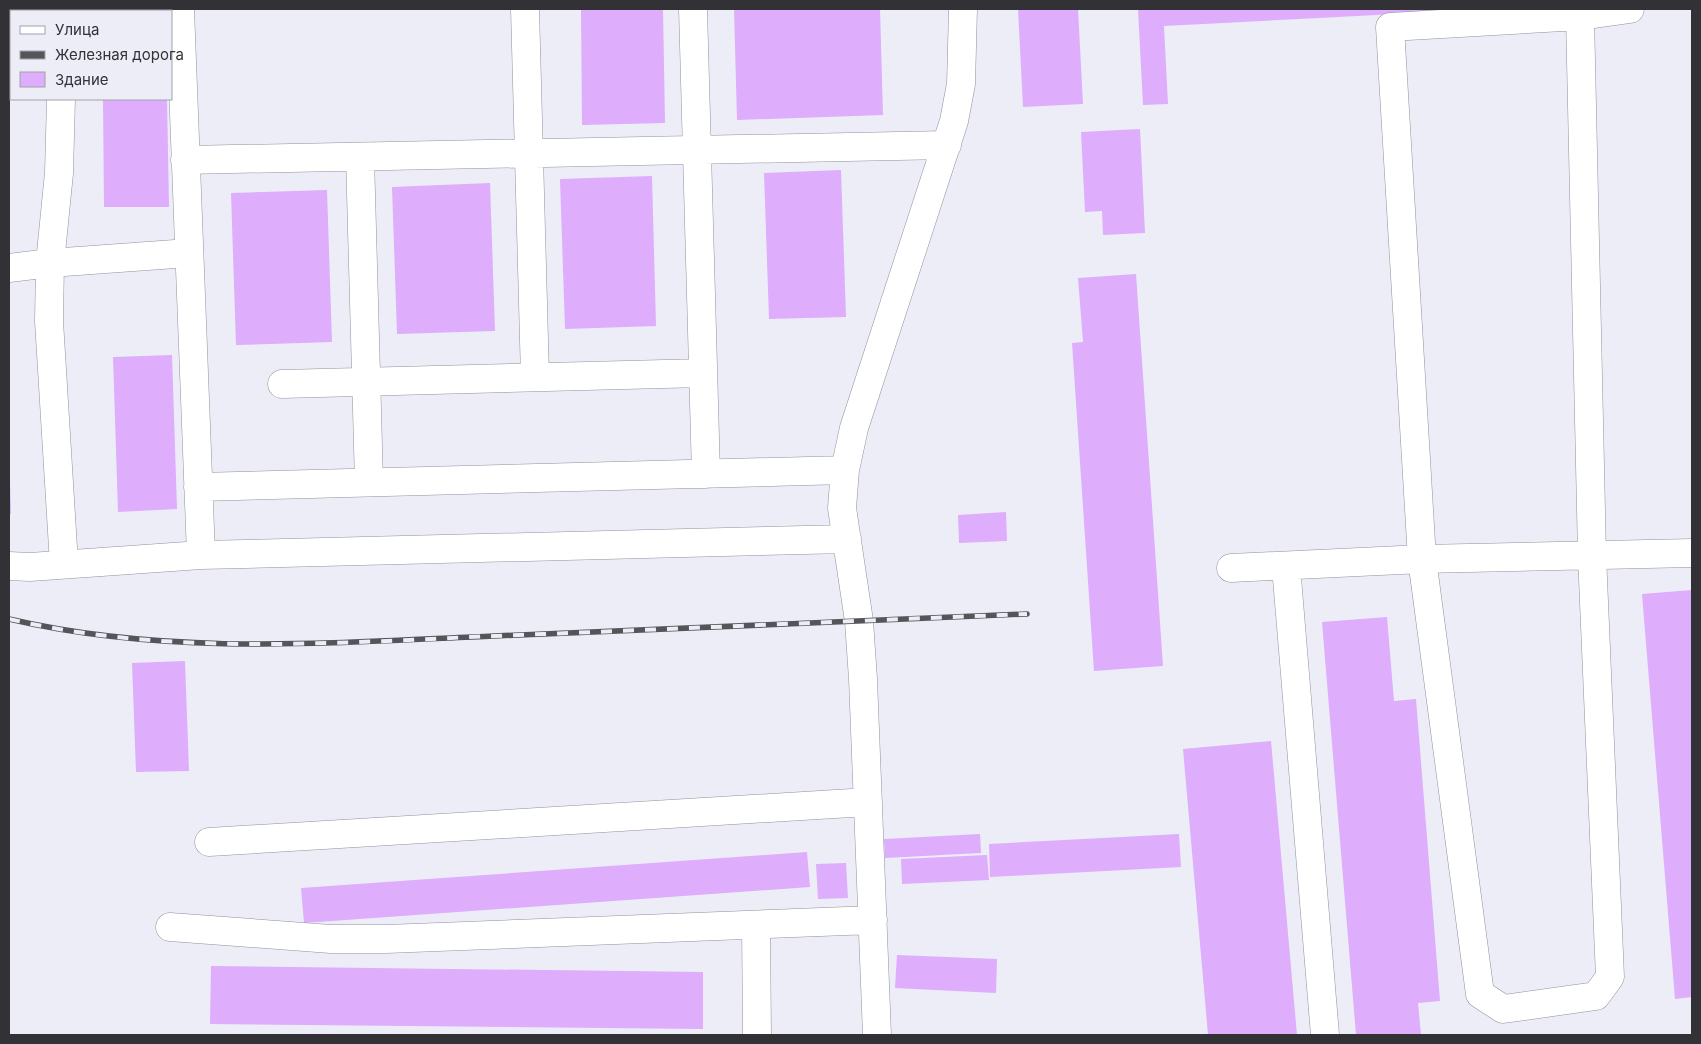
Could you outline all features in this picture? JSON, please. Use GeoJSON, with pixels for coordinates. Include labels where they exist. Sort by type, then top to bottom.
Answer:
{"type":"FeatureCollection","features":[{"type":"Feature","properties":{"kind":"lane"},"geometry":{"type":"LineString","coordinates":[[180,9],[201,555]]}},
{"type":"Feature","properties":{"kind":"lane"},"geometry":{"type":"LineString","coordinates":[[525,9],[536,377]]}},
{"type":"Feature","properties":{"kind":"lane"},"geometry":{"type":"LineString","coordinates":[[693,9],[706,474]]}},
{"type":"Feature","properties":{"kind":"lane"},"geometry":{"type":"LineString","coordinates":[[877,1035],[863,669],[842,508],[845,470],[854,428],[947,145],[961,84],[964,9]]}},
{"type":"Feature","properties":{"kind":"lane"},"geometry":{"type":"LineString","coordinates":[[1580,16],[1592,555],[1610,977],[1596,996],[1503,1009],[1480,994],[1422,559],[1390,27],[1580,16],[1630,9]]}},
{"type":"Feature","properties":{"kind":"lane"},"geometry":{"type":"LineString","coordinates":[[61,100],[59,173],[50,262],[49,321],[64,564]]}},
{"type":"Feature","properties":{"kind":"lane"},"geometry":{"type":"LineString","coordinates":[[185,160],[947,145]]}},
{"type":"Feature","properties":{"kind":"lane"},"geometry":{"type":"LineString","coordinates":[[360,157],[369,482]]}},
{"type":"Feature","properties":{"kind":"lane"},"geometry":{"type":"LineString","coordinates":[[9,268],[50,262],[189,253]]}},
{"type":"Feature","properties":{"kind":"lane"},"geometry":{"type":"LineString","coordinates":[[282,384],[704,373]]}},
{"type":"Feature","properties":{"kind":"lane"},"geometry":{"type":"LineString","coordinates":[[198,487],[845,470]]}},
{"type":"Feature","properties":{"kind":"lane"},"geometry":{"type":"LineString","coordinates":[[9,566],[201,555],[847,539]]}},
{"type":"Feature","properties":{"kind":"lane"},"geometry":{"type":"LineString","coordinates":[[1231,568],[1422,559],[1692,553]]}},
{"type":"Feature","properties":{"kind":"lane"},"geometry":{"type":"LineString","coordinates":[[1286,566],[1325,1035]]}},
{"type":"Feature","properties":{"kind":"lane"},"geometry":{"type":"LineString","coordinates":[[209,842],[868,802]]}},
{"type":"Feature","properties":{"kind":"lane"},"geometry":{"type":"LineString","coordinates":[[170,926],[330,939],[386,939],[872,920]]}},
{"type":"Feature","properties":{"kind":"lane"},"geometry":{"type":"LineString","coordinates":[[756,925],[757,1035]]}},
{"type":"Feature","properties":{"kind":"building"},"geometry":{"type":"Polygon","coordinates":[[[9,9],[48,10],[10,10],[9,23],[9,9]]]}},
{"type":"Feature","properties":{"kind":"building"},"geometry":{"type":"Polygon","coordinates":[[[101,9],[166,9],[166,10],[101,9]]]}},
{"type":"Feature","properties":{"kind":"building"},"geometry":{"type":"Polygon","coordinates":[[[581,9],[663,9],[665,123],[582,125],[581,9]]]}},
{"type":"Feature","properties":{"kind":"building"},"geometry":{"type":"Polygon","coordinates":[[[734,9],[880,9],[883,115],[737,120],[734,9]]]}},
{"type":"Feature","properties":{"kind":"building"},"geometry":{"type":"Polygon","coordinates":[[[1018,9],[1078,9],[1083,104],[1023,107],[1018,9]]]}},
{"type":"Feature","properties":{"kind":"building"},"geometry":{"type":"Polygon","coordinates":[[[1138,9],[1473,10],[1164,26],[1168,104],[1143,105],[1138,9]]]}},
{"type":"Feature","properties":{"kind":"building"},"geometry":{"type":"Polygon","coordinates":[[[103,100],[167,100],[169,207],[104,207],[103,100]]]}},
{"type":"Feature","properties":{"kind":"building"},"geometry":{"type":"Polygon","coordinates":[[[1140,129],[1145,233],[1103,235],[1102,211],[1085,212],[1081,132],[1140,129]]]}},
{"type":"Feature","properties":{"kind":"building"},"geometry":{"type":"Polygon","coordinates":[[[841,170],[846,317],[769,319],[764,173],[841,170]]]}},
{"type":"Feature","properties":{"kind":"building"},"geometry":{"type":"Polygon","coordinates":[[[652,176],[656,326],[565,329],[560,179],[652,176]]]}},
{"type":"Feature","properties":{"kind":"building"},"geometry":{"type":"Polygon","coordinates":[[[490,183],[495,331],[397,334],[392,187],[490,183]]]}},
{"type":"Feature","properties":{"kind":"building"},"geometry":{"type":"Polygon","coordinates":[[[327,190],[332,342],[236,345],[231,193],[327,190]]]}},
{"type":"Feature","properties":{"kind":"building"},"geometry":{"type":"Polygon","coordinates":[[[1136,274],[1163,666],[1094,671],[1072,343],[1083,342],[1078,278],[1136,274]]]}},
{"type":"Feature","properties":{"kind":"building"},"geometry":{"type":"Polygon","coordinates":[[[172,355],[177,509],[118,512],[113,357],[172,355]]]}},
{"type":"Feature","properties":{"kind":"building"},"geometry":{"type":"Polygon","coordinates":[[[10,481],[11,514],[9,514],[10,481]]]}},
{"type":"Feature","properties":{"kind":"building"},"geometry":{"type":"Polygon","coordinates":[[[1006,512],[1007,541],[959,543],[958,515],[1006,512]]]}},
{"type":"Feature","properties":{"kind":"building"},"geometry":{"type":"Polygon","coordinates":[[[1692,590],[1692,997],[1675,999],[1642,594],[1692,590]]]}},
{"type":"Feature","properties":{"kind":"building"},"geometry":{"type":"Polygon","coordinates":[[[1387,617],[1394,701],[1416,699],[1440,1001],[1418,1003],[1421,1035],[1356,1035],[1322,622],[1387,617]]]}},
{"type":"Feature","properties":{"kind":"building"},"geometry":{"type":"Polygon","coordinates":[[[185,661],[189,771],[136,772],[132,663],[185,661]]]}},
{"type":"Feature","properties":{"kind":"building"},"geometry":{"type":"Polygon","coordinates":[[[1271,741],[1297,1035],[1208,1035],[1183,749],[1271,741]]]}},
{"type":"Feature","properties":{"kind":"building"},"geometry":{"type":"Polygon","coordinates":[[[980,834],[981,853],[885,858],[884,839],[980,834]]]}},
{"type":"Feature","properties":{"kind":"building"},"geometry":{"type":"Polygon","coordinates":[[[1179,834],[1181,867],[990,877],[989,844],[1179,834]]]}},
{"type":"Feature","properties":{"kind":"building"},"geometry":{"type":"Polygon","coordinates":[[[807,852],[810,887],[304,923],[301,888],[807,852]]]}},
{"type":"Feature","properties":{"kind":"building"},"geometry":{"type":"Polygon","coordinates":[[[987,855],[989,880],[902,884],[901,859],[987,855]]]}},
{"type":"Feature","properties":{"kind":"building"},"geometry":{"type":"Polygon","coordinates":[[[846,863],[848,898],[818,899],[816,864],[846,863]]]}},
{"type":"Feature","properties":{"kind":"building"},"geometry":{"type":"Polygon","coordinates":[[[897,955],[997,959],[996,993],[895,988],[897,955]]]}},
{"type":"Feature","properties":{"kind":"building"},"geometry":{"type":"Polygon","coordinates":[[[211,966],[703,972],[703,1029],[210,1024],[211,966]]]}},
{"type":"Feature","properties":{"kind":"railway"},"geometry":{"type":"LineString","coordinates":[[9,619],[69,631],[129,638],[250,644],[372,641],[1027,614]]}}]}
